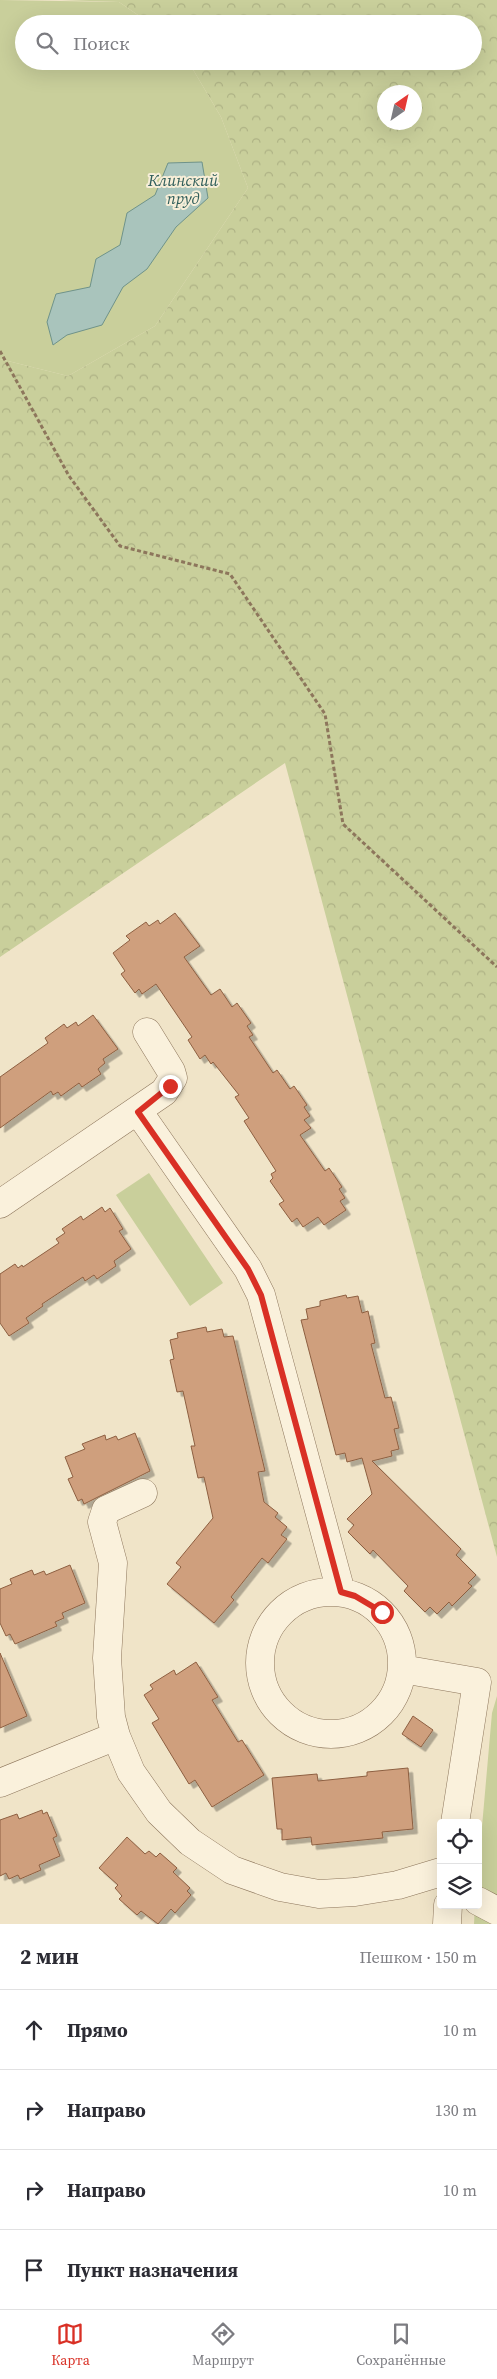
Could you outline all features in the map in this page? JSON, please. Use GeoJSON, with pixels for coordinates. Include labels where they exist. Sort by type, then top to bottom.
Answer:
{"type":"FeatureCollection","features":[{"type":"Feature","properties":{"kind":"lane"},"geometry":{"type":"LineString","coordinates":[[0,1204],[138,1112],[164,1092],[173,1078],[171,1071],[147,1032]]}},
{"type":"Feature","properties":{"kind":"lane"},"geometry":{"type":"LineString","coordinates":[[138,1112],[248,1269],[261,1295],[341,1592]]}},
{"type":"Feature","properties":{"kind":"lane"},"geometry":{"type":"LineString","coordinates":[[143,1493],[106,1510],[103,1515],[102,1522],[113,1563],[107,1658],[111,1717],[116,1736],[131,1772],[159,1812],[190,1842],[232,1870],[280,1887],[318,1894],[355,1892],[398,1885],[437,1873]]}},
{"type":"Feature","properties":{"kind":"lane"},"geometry":{"type":"LineString","coordinates":[[321,1592],[341,1592],[370,1603],[389,1621],[399,1640],[402,1669],[394,1698],[382,1713],[366,1725],[349,1732],[330,1734],[311,1731],[295,1724],[280,1713],[270,1699],[262,1676],[261,1652],[265,1637],[273,1622],[286,1608],[300,1598],[321,1592]]}},
{"type":"Feature","properties":{"kind":"lane"},"geometry":{"type":"LineString","coordinates":[[402,1669],[487,1684],[456,1819]]}},
{"type":"Feature","properties":{"kind":"lane"},"geometry":{"type":"LineString","coordinates":[[0,1783],[116,1736]]}},
{"type":"Feature","properties":{"kind":"lane"},"geometry":{"type":"LineString","coordinates":[[482,1903],[497,1911]]}},
{"type":"Feature","properties":{"kind":"lane"},"geometry":{"type":"LineString","coordinates":[[447,1924],[448,1909]]}},
{"type":"Feature","properties":{"kind":"path"},"geometry":{"type":"LineString","coordinates":[[0,351],[69,476],[120,546],[230,574],[325,714],[343,824],[497,967]]}},
{"type":"Feature","properties":{"kind":"green space"},"geometry":{"type":"Polygon","coordinates":[[[0,0],[119,2],[138,15],[15,15],[15,70],[193,70],[221,117],[248,188],[155,326],[68,376],[0,359],[0,0]]]}},
{"type":"Feature","properties":{"kind":"green space"},"geometry":{"type":"Polygon","coordinates":[[[61,0],[497,0],[497,1557],[285,763],[0,957],[0,359],[68,376],[155,326],[248,188],[221,117],[193,70],[482,70],[482,15],[138,15],[119,2],[61,0]]]}},
{"type":"Feature","properties":{"kind":"green space"},"geometry":{"type":"Polygon","coordinates":[[[149,1173],[223,1283],[190,1306],[116,1195],[149,1173]]]}},
{"type":"Feature","properties":{"kind":"green space"},"geometry":{"type":"Polygon","coordinates":[[[497,1696],[497,1924],[474,1924],[475,1909],[482,1909],[482,1827],[492,1713],[497,1696]]]}},
{"type":"Feature","properties":{"kind":"water","name":"Клинский пруд"},"geometry":{"type":"Polygon","coordinates":[[[202,162],[208,198],[176,227],[147,269],[123,287],[102,325],[67,335],[53,345],[47,322],[56,294],[90,287],[96,259],[120,245],[127,213],[155,195],[168,163],[202,162]]]}},
{"type":"Feature","properties":{"kind":"building"},"geometry":{"type":"Polygon","coordinates":[[[175,913],[200,946],[184,957],[211,995],[220,989],[232,1007],[237,1003],[251,1023],[247,1026],[253,1035],[249,1037],[273,1073],[277,1070],[290,1089],[294,1086],[307,1105],[304,1107],[310,1116],[304,1120],[311,1128],[300,1135],[325,1171],[329,1168],[342,1187],[339,1189],[345,1198],[340,1201],[346,1210],[324,1225],[318,1217],[303,1227],[297,1218],[292,1222],[279,1204],[284,1201],[270,1181],[273,1178],[271,1174],[276,1171],[244,1121],[249,1118],[235,1097],[239,1095],[213,1062],[211,1064],[205,1055],[200,1059],[188,1040],[192,1037],[156,984],[142,994],[139,989],[135,993],[121,974],[125,971],[113,953],[130,940],[126,936],[146,922],[149,926],[158,920],[160,924],[175,913]]]}},
{"type":"Feature","properties":{"kind":"building"},"geometry":{"type":"Polygon","coordinates":[[[93,1015],[118,1049],[103,1059],[105,1063],[98,1069],[101,1074],[82,1087],[79,1083],[61,1096],[58,1092],[53,1095],[51,1091],[0,1128],[0,1077],[48,1043],[45,1038],[64,1024],[67,1028],[76,1022],[78,1026],[93,1015]]]}},
{"type":"Feature","properties":{"kind":"building"},"geometry":{"type":"Polygon","coordinates":[[[102,1207],[105,1212],[110,1208],[123,1229],[119,1231],[131,1249],[114,1261],[116,1266],[97,1279],[94,1275],[85,1281],[83,1277],[42,1304],[43,1306],[26,1318],[29,1323],[9,1336],[0,1323],[0,1274],[15,1264],[18,1268],[22,1265],[23,1267],[59,1243],[56,1239],[65,1233],[62,1229],[81,1216],[83,1220],[102,1207]]]}},
{"type":"Feature","properties":{"kind":"building"},"geometry":{"type":"Polygon","coordinates":[[[346,1295],[347,1298],[358,1296],[362,1313],[368,1311],[375,1343],[371,1344],[385,1398],[391,1397],[399,1428],[394,1429],[399,1449],[391,1451],[392,1456],[372,1461],[461,1549],[456,1555],[476,1575],[468,1583],[472,1586],[452,1606],[449,1602],[437,1614],[430,1607],[425,1612],[404,1591],[408,1586],[373,1550],[370,1554],[348,1532],[354,1525],[347,1519],[372,1494],[362,1458],[347,1462],[345,1453],[336,1455],[301,1320],[308,1319],[306,1309],[320,1306],[320,1301],[346,1295]]]}},
{"type":"Feature","properties":{"kind":"building"},"geometry":{"type":"Polygon","coordinates":[[[206,1327],[207,1332],[222,1329],[224,1337],[233,1336],[265,1471],[258,1472],[264,1502],[278,1513],[275,1517],[287,1527],[281,1535],[287,1539],[268,1563],[262,1558],[231,1597],[234,1600],[214,1623],[167,1584],[181,1567],[176,1563],[213,1518],[204,1477],[198,1478],[191,1446],[195,1446],[183,1391],[177,1392],[170,1360],[174,1359],[170,1340],[178,1338],[177,1333],[206,1327]]]}},
{"type":"Feature","properties":{"kind":"building"},"geometry":{"type":"Polygon","coordinates":[[[135,1433],[150,1471],[84,1504],[82,1499],[78,1501],[68,1479],[73,1477],[65,1457],[85,1449],[82,1444],[105,1435],[106,1440],[116,1436],[118,1440],[135,1433]]]}},
{"type":"Feature","properties":{"kind":"building"},"geometry":{"type":"Polygon","coordinates":[[[70,1565],[85,1603],[62,1613],[64,1618],[55,1622],[57,1626],[15,1644],[10,1634],[6,1636],[0,1623],[0,1589],[12,1584],[10,1579],[32,1570],[34,1575],[44,1571],[46,1575],[70,1565]]]}},
{"type":"Feature","properties":{"kind":"building"},"geometry":{"type":"Polygon","coordinates":[[[0,1653],[27,1716],[0,1728],[0,1653]]]}},
{"type":"Feature","properties":{"kind":"building"},"geometry":{"type":"Polygon","coordinates":[[[196,1662],[218,1697],[212,1700],[238,1742],[242,1740],[264,1775],[212,1807],[195,1780],[189,1784],[152,1723],[159,1719],[144,1695],[153,1689],[150,1685],[174,1670],[176,1675],[196,1662]]]}},
{"type":"Feature","properties":{"kind":"building"},"geometry":{"type":"Polygon","coordinates":[[[413,1716],[433,1730],[421,1747],[402,1734],[413,1716]]]}},
{"type":"Feature","properties":{"kind":"building"},"geometry":{"type":"Polygon","coordinates":[[[408,1768],[413,1829],[382,1832],[383,1838],[312,1845],[311,1837],[282,1840],[282,1829],[277,1829],[272,1778],[317,1774],[318,1781],[367,1776],[367,1772],[408,1768]]]}},
{"type":"Feature","properties":{"kind":"building"},"geometry":{"type":"Polygon","coordinates":[[[42,1810],[43,1814],[47,1812],[57,1836],[53,1838],[60,1856],[39,1865],[41,1870],[20,1879],[18,1875],[9,1879],[6,1873],[0,1876],[0,1820],[17,1814],[19,1819],[42,1810]]]}},
{"type":"Feature","properties":{"kind":"building"},"geometry":{"type":"Polygon","coordinates":[[[127,1837],[145,1854],[149,1851],[156,1857],[160,1853],[177,1868],[173,1872],[190,1888],[187,1891],[191,1895],[175,1913],[171,1909],[158,1924],[141,1911],[137,1915],[119,1899],[122,1896],[115,1888],[118,1885],[99,1868],[127,1837]]]}},
{"type":"Feature","properties":{"kind":"route"},"geometry":{"type":"LineString","coordinates":[[170,1086],[138,1112],[248,1269],[261,1295],[341,1592],[370,1603],[382,1612]]}}]}
